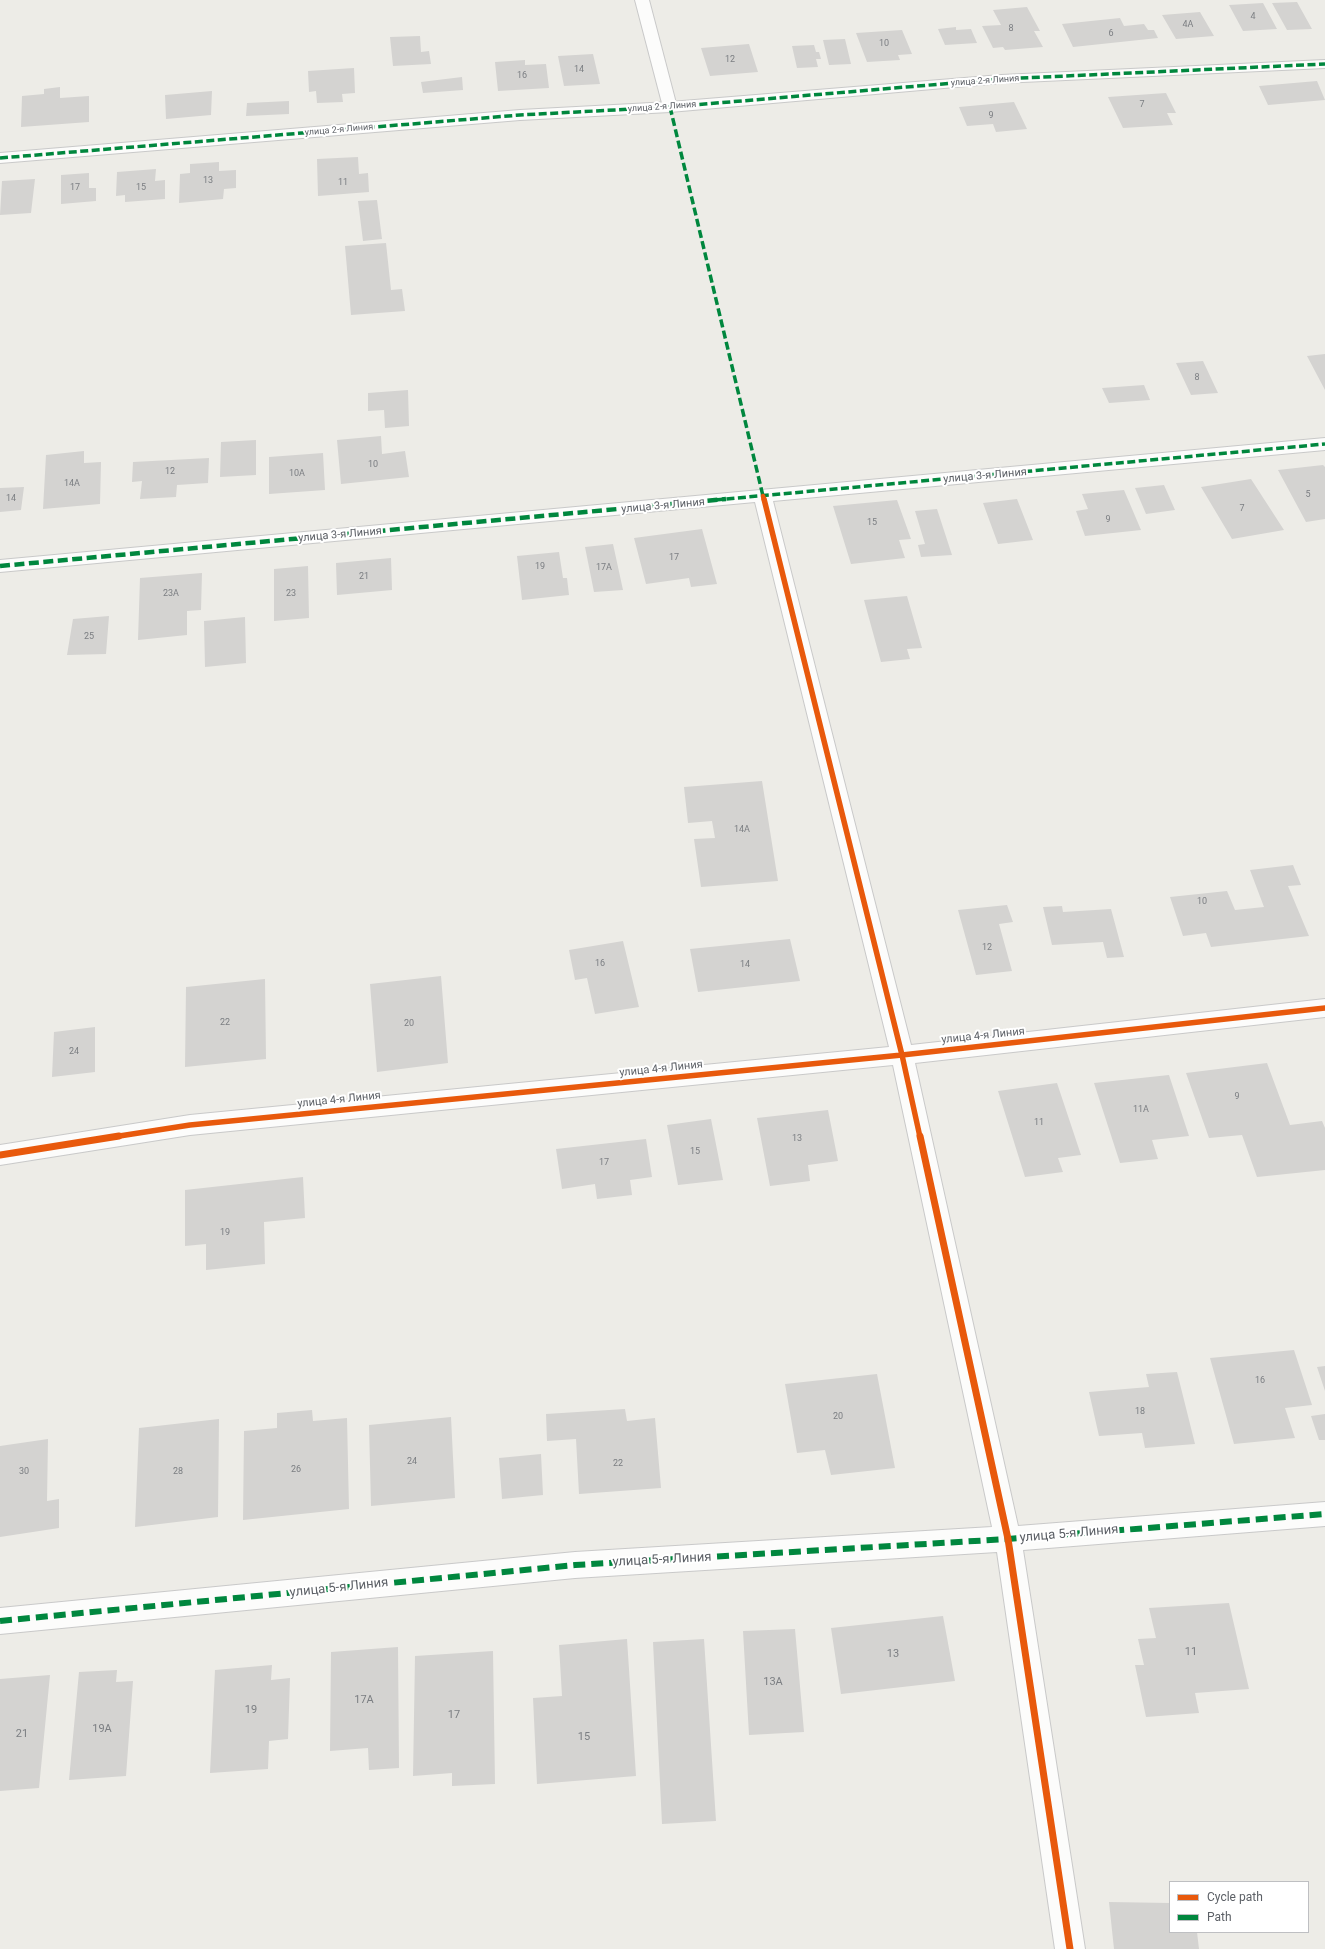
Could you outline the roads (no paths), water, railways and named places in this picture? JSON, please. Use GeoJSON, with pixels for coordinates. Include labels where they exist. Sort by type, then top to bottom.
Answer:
{"type":"FeatureCollection","features":[{"type":"Feature","properties":{"kind":"street","name":"улица 2-я Линия"},"geometry":{"type":"LineString","coordinates":[[0,158],[512,116],[670,106],[1001,79],[1325,64]]}},
{"type":"Feature","properties":{"kind":"street","name":"улица 3-я Линия"},"geometry":{"type":"LineString","coordinates":[[0,566],[1325,444]]}},
{"type":"Feature","properties":{"kind":"street"},"geometry":{"type":"LineString","coordinates":[[764,496],[902,1055],[1008,1539],[1070,1949]]}},
{"type":"Feature","properties":{"kind":"street","name":"улица 4-я Линия"},"geometry":{"type":"LineString","coordinates":[[0,1155],[190,1125],[902,1055],[1325,1008]]}},
{"type":"Feature","properties":{"kind":"street","name":"улица 5-я Линия"},"geometry":{"type":"LineString","coordinates":[[0,1621],[575,1565],[1008,1539],[1325,1514]]}},
{"type":"Feature","properties":{"kind":"lane"},"geometry":{"type":"LineString","coordinates":[[642,0],[670,106]]}}]}
